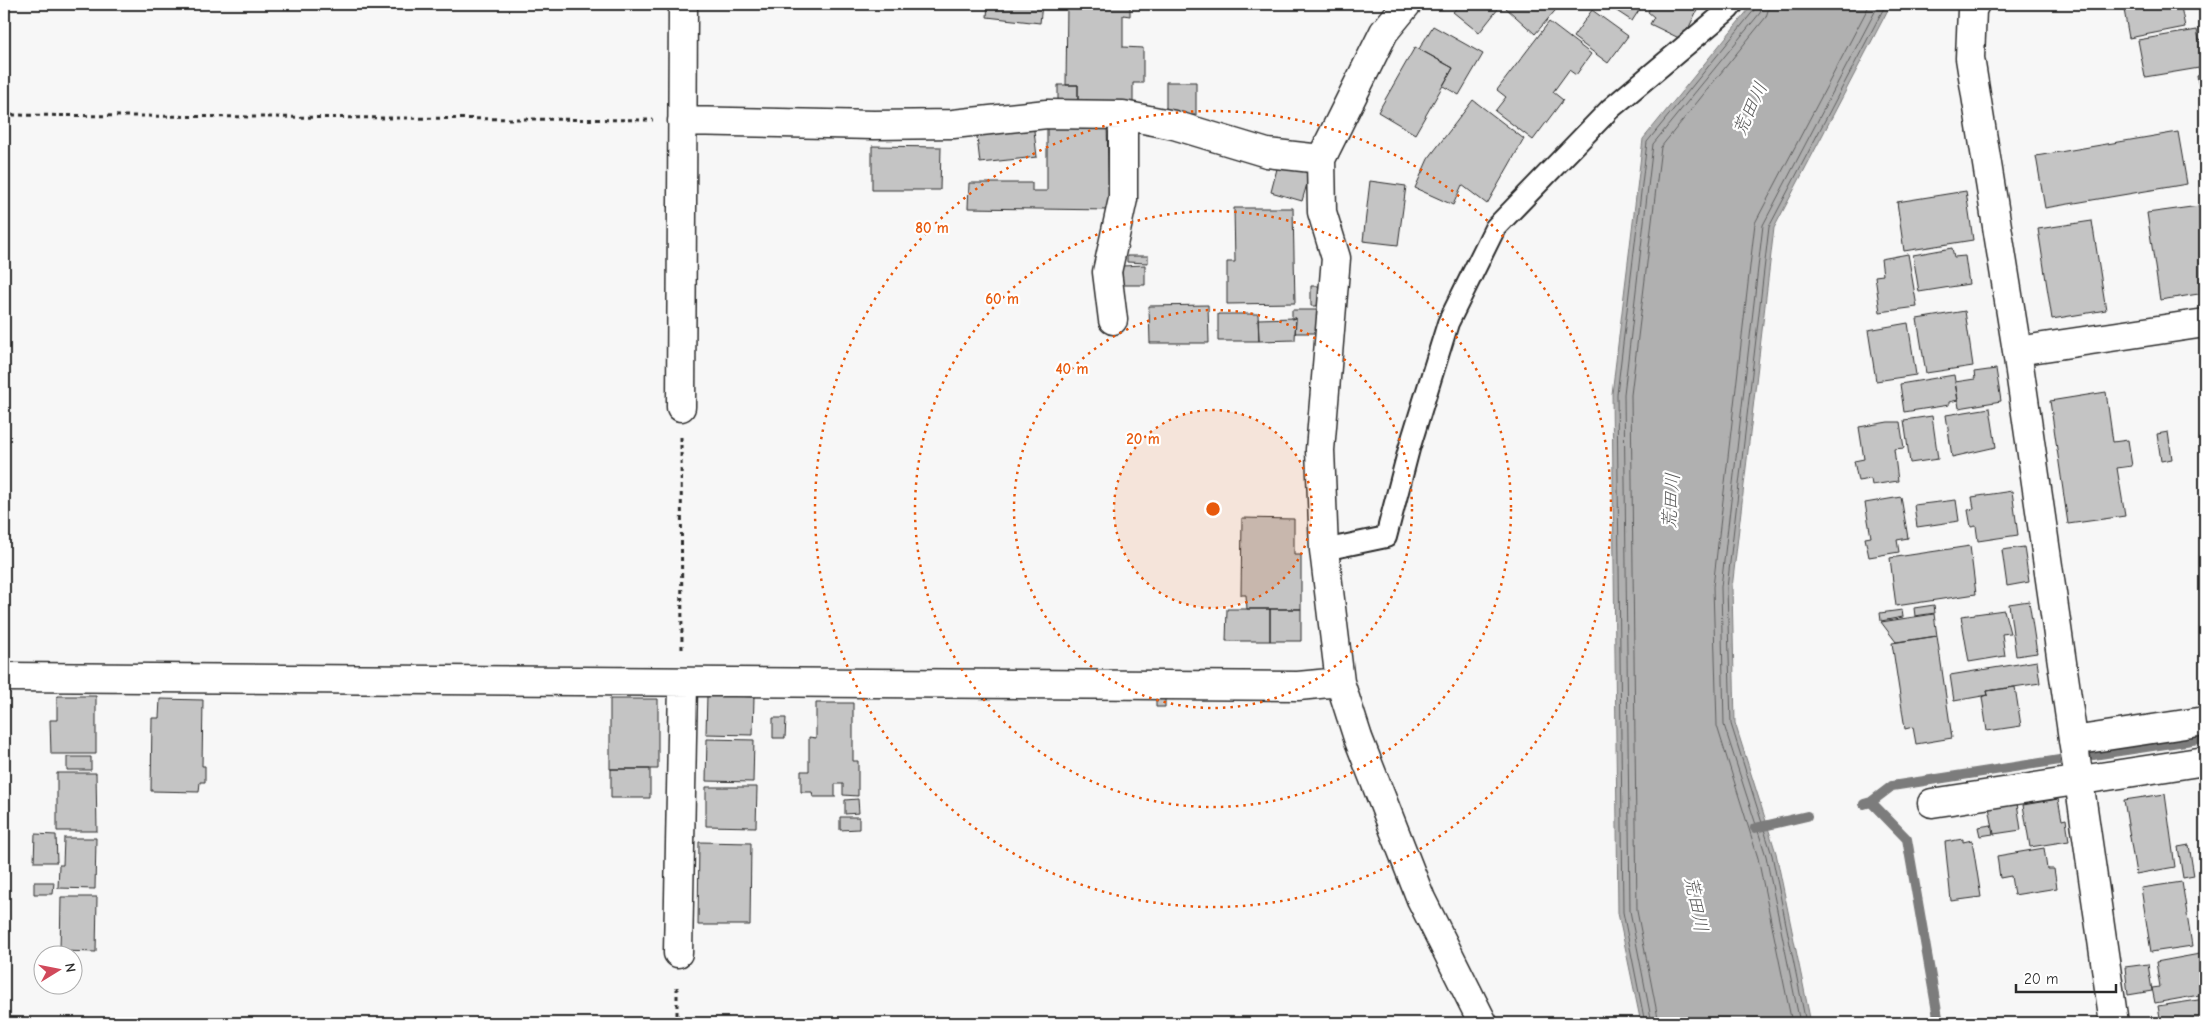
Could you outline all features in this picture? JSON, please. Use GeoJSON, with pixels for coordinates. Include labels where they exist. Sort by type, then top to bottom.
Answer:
{"type":"FeatureCollection","features":[{"type":"Feature","properties":{"kind":"street"},"geometry":{"type":"LineString","coordinates":[[680,407],[683,4]]}},
{"type":"Feature","properties":{"kind":"street"},"geometry":{"type":"LineString","coordinates":[[1407,4],[1384,32],[1321,159],[1322,212],[1336,258],[1320,450],[1324,550],[1340,682],[1358,738],[1421,899],[1483,1023]]}},
{"type":"Feature","properties":{"kind":"street"},"geometry":{"type":"LineString","coordinates":[[1975,4],[1972,10],[1970,58],[2017,351],[2114,1023]]}},
{"type":"Feature","properties":{"kind":"street"},"geometry":{"type":"LineString","coordinates":[[682,121],[874,125],[953,124],[1047,114],[1123,115],[1174,125],[1267,153],[1321,159]]}},
{"type":"Feature","properties":{"kind":"street"},"geometry":{"type":"LineString","coordinates":[[1113,320],[1107,272],[1123,199],[1123,115]]}},
{"type":"Feature","properties":{"kind":"street"},"geometry":{"type":"LineString","coordinates":[[2017,351],[2205,323]]}},
{"type":"Feature","properties":{"kind":"street"},"geometry":{"type":"LineString","coordinates":[[4,677],[1298,686],[1340,682]]}},
{"type":"Feature","properties":{"kind":"street"},"geometry":{"type":"LineString","coordinates":[[678,953],[683,683]]}},
{"type":"Feature","properties":{"kind":"street"},"geometry":{"type":"LineString","coordinates":[[2073,740],[2205,721]]}},
{"type":"Feature","properties":{"kind":"street"},"geometry":{"type":"LineString","coordinates":[[1932,803],[2205,761]]}},
{"type":"Feature","properties":{"kind":"lane"},"geometry":{"type":"LineString","coordinates":[[1324,550],[1386,537],[1409,449],[1448,323],[1495,228],[1610,109],[1729,10],[1733,4]]}},
{"type":"Feature","properties":{"kind":"path"},"geometry":{"type":"LineString","coordinates":[[4,115],[682,121]]}},
{"type":"Feature","properties":{"kind":"path"},"geometry":{"type":"LineString","coordinates":[[680,407],[683,683]]}},
{"type":"Feature","properties":{"kind":"path"},"geometry":{"type":"LineString","coordinates":[[676,1023],[678,953]]}},
{"type":"Feature","properties":{"kind":"water","name":"荒田川"},"geometry":{"type":"Polygon","coordinates":[[[1753,4],[1891,4],[1774,228],[1732,588],[1735,723],[1776,853],[1811,1023],[1641,1023],[1618,913],[1612,394],[1643,139],[1753,4]]]}},
{"type":"Feature","properties":{"kind":"building"},"geometry":{"type":"Polygon","coordinates":[[[988,4],[1042,4],[1040,23],[987,17],[988,4]]]}},
{"type":"Feature","properties":{"kind":"building"},"geometry":{"type":"Polygon","coordinates":[[[1067,4],[1130,4],[1130,16],[1123,15],[1123,47],[1143,48],[1143,83],[1133,83],[1133,103],[1078,102],[1078,85],[1066,85],[1067,4]]]}},
{"type":"Feature","properties":{"kind":"building"},"geometry":{"type":"Polygon","coordinates":[[[1460,4],[1502,4],[1479,33],[1453,12],[1460,4]]]}},
{"type":"Feature","properties":{"kind":"building"},"geometry":{"type":"Polygon","coordinates":[[[1510,4],[1560,5],[1535,34],[1506,8],[1510,4]]]}},
{"type":"Feature","properties":{"kind":"building"},"geometry":{"type":"Polygon","coordinates":[[[1606,4],[1643,4],[1632,21],[1606,4]]]}},
{"type":"Feature","properties":{"kind":"building"},"geometry":{"type":"Polygon","coordinates":[[[1652,4],[1700,4],[1683,40],[1650,24],[1654,17],[1648,12],[1652,4]]]}},
{"type":"Feature","properties":{"kind":"building"},"geometry":{"type":"Polygon","coordinates":[[[2123,4],[2183,4],[2183,7],[2181,7],[2185,27],[2129,38],[2123,4]]]}},
{"type":"Feature","properties":{"kind":"building"},"geometry":{"type":"Polygon","coordinates":[[[1592,10],[1628,36],[1608,63],[1573,37],[1592,10]]]}},
{"type":"Feature","properties":{"kind":"building"},"geometry":{"type":"Polygon","coordinates":[[[1549,22],[1591,54],[1576,75],[1569,70],[1553,92],[1563,100],[1533,140],[1495,111],[1506,97],[1497,90],[1549,22]]]}},
{"type":"Feature","properties":{"kind":"building"},"geometry":{"type":"Polygon","coordinates":[[[1433,26],[1483,54],[1459,95],[1443,86],[1453,68],[1419,49],[1433,26]]]}},
{"type":"Feature","properties":{"kind":"building"},"geometry":{"type":"Polygon","coordinates":[[[2197,30],[2199,40],[2203,39],[2205,67],[2145,77],[2138,40],[2197,30]]]}},
{"type":"Feature","properties":{"kind":"building"},"geometry":{"type":"Polygon","coordinates":[[[1415,47],[1453,68],[1415,134],[1378,112],[1415,47]]]}},
{"type":"Feature","properties":{"kind":"building"},"geometry":{"type":"Polygon","coordinates":[[[2205,74],[2205,103],[2203,93],[2200,93],[2197,76],[2205,74]]]}},
{"type":"Feature","properties":{"kind":"building"},"geometry":{"type":"Polygon","coordinates":[[[1166,82],[1196,82],[1196,115],[1166,115],[1166,82]]]}},
{"type":"Feature","properties":{"kind":"building"},"geometry":{"type":"Polygon","coordinates":[[[1058,85],[1078,85],[1078,102],[1058,102],[1058,85]]]}},
{"type":"Feature","properties":{"kind":"building"},"geometry":{"type":"Polygon","coordinates":[[[1473,100],[1524,139],[1487,204],[1462,185],[1453,205],[1415,188],[1428,159],[1473,100]]]}},
{"type":"Feature","properties":{"kind":"building"},"geometry":{"type":"Polygon","coordinates":[[[1033,122],[1037,157],[980,163],[976,128],[1033,122]]]}},
{"type":"Feature","properties":{"kind":"building"},"geometry":{"type":"Polygon","coordinates":[[[1047,122],[1107,123],[1109,210],[968,208],[969,183],[1032,183],[1032,191],[1047,191],[1047,122]]]}},
{"type":"Feature","properties":{"kind":"building"},"geometry":{"type":"Polygon","coordinates":[[[2178,132],[2187,184],[2045,208],[2036,156],[2178,132]]]}},
{"type":"Feature","properties":{"kind":"building"},"geometry":{"type":"Polygon","coordinates":[[[872,146],[941,147],[940,190],[872,190],[872,146]]]}},
{"type":"Feature","properties":{"kind":"building"},"geometry":{"type":"Polygon","coordinates":[[[1279,161],[1311,170],[1302,201],[1271,192],[1279,161]]]}},
{"type":"Feature","properties":{"kind":"building"},"geometry":{"type":"Polygon","coordinates":[[[1370,181],[1406,186],[1398,245],[1363,241],[1370,181]]]}},
{"type":"Feature","properties":{"kind":"building"},"geometry":{"type":"Polygon","coordinates":[[[1966,191],[1973,240],[1904,251],[1897,202],[1966,191]]]}},
{"type":"Feature","properties":{"kind":"building"},"geometry":{"type":"Polygon","coordinates":[[[2199,206],[2205,249],[2205,293],[2160,300],[2147,213],[2199,206]]]}},
{"type":"Feature","properties":{"kind":"building"},"geometry":{"type":"Polygon","coordinates":[[[1234,208],[1293,208],[1295,303],[1227,304],[1227,262],[1235,262],[1234,208]]]}},
{"type":"Feature","properties":{"kind":"building"},"geometry":{"type":"Polygon","coordinates":[[[2092,221],[2106,310],[2052,319],[2038,229],[2092,221]]]}},
{"type":"Feature","properties":{"kind":"building"},"geometry":{"type":"Polygon","coordinates":[[[1952,248],[1954,257],[1965,256],[1969,284],[1919,292],[1913,255],[1952,248]]]}},
{"type":"Feature","properties":{"kind":"building"},"geometry":{"type":"Polygon","coordinates":[[[1908,254],[1917,307],[1880,312],[1875,276],[1883,275],[1881,259],[1908,254]]]}},
{"type":"Feature","properties":{"kind":"building"},"geometry":{"type":"Polygon","coordinates":[[[1127,256],[1148,256],[1148,263],[1127,262],[1127,256]]]}},
{"type":"Feature","properties":{"kind":"building"},"geometry":{"type":"Polygon","coordinates":[[[1145,265],[1145,285],[1122,285],[1122,266],[1145,265]]]}},
{"type":"Feature","properties":{"kind":"building"},"geometry":{"type":"Polygon","coordinates":[[[1311,286],[1323,286],[1323,306],[1311,306],[1311,286]]]}},
{"type":"Feature","properties":{"kind":"building"},"geometry":{"type":"Polygon","coordinates":[[[1208,305],[1209,343],[1150,343],[1149,306],[1208,305]]]}},
{"type":"Feature","properties":{"kind":"building"},"geometry":{"type":"Polygon","coordinates":[[[1292,310],[1322,310],[1322,333],[1295,333],[1296,318],[1292,319],[1292,310]]]}},
{"type":"Feature","properties":{"kind":"building"},"geometry":{"type":"Polygon","coordinates":[[[1965,311],[1973,366],[1926,373],[1917,319],[1965,311]]]}},
{"type":"Feature","properties":{"kind":"building"},"geometry":{"type":"Polygon","coordinates":[[[1218,314],[1258,314],[1259,341],[1218,341],[1218,314]]]}},
{"type":"Feature","properties":{"kind":"building"},"geometry":{"type":"Polygon","coordinates":[[[1296,318],[1295,340],[1259,341],[1258,319],[1296,318]]]}},
{"type":"Feature","properties":{"kind":"building"},"geometry":{"type":"Polygon","coordinates":[[[1908,323],[1916,375],[1876,381],[1868,330],[1908,323]]]}},
{"type":"Feature","properties":{"kind":"building"},"geometry":{"type":"Polygon","coordinates":[[[1996,369],[2001,401],[1959,408],[1955,382],[1975,379],[1974,372],[1996,369]]]}},
{"type":"Feature","properties":{"kind":"building"},"geometry":{"type":"Polygon","coordinates":[[[1954,375],[1958,400],[1949,402],[1949,405],[1904,412],[1900,384],[1954,375]]]}},
{"type":"Feature","properties":{"kind":"building"},"geometry":{"type":"Polygon","coordinates":[[[2106,392],[2113,442],[2128,440],[2132,466],[2117,468],[2125,516],[2068,524],[2050,401],[2106,392]]]}},
{"type":"Feature","properties":{"kind":"building"},"geometry":{"type":"Polygon","coordinates":[[[1990,408],[1996,447],[1952,457],[1946,415],[1990,408]]]}},
{"type":"Feature","properties":{"kind":"building"},"geometry":{"type":"Polygon","coordinates":[[[1932,416],[1938,459],[1910,463],[1904,420],[1932,416]]]}},
{"type":"Feature","properties":{"kind":"building"},"geometry":{"type":"Polygon","coordinates":[[[1900,422],[1904,448],[1894,449],[1898,481],[1872,485],[1871,479],[1858,481],[1854,461],[1864,459],[1859,427],[1900,422]]]}},
{"type":"Feature","properties":{"kind":"building"},"geometry":{"type":"Polygon","coordinates":[[[2168,432],[2172,459],[2161,461],[2157,434],[2168,432]]]}},
{"type":"Feature","properties":{"kind":"building"},"geometry":{"type":"Polygon","coordinates":[[[2012,491],[2018,535],[1978,541],[1976,526],[1971,527],[1968,510],[1974,509],[1972,497],[2012,491]]]}},
{"type":"Feature","properties":{"kind":"building"},"geometry":{"type":"Polygon","coordinates":[[[1901,497],[1908,538],[1897,540],[1899,552],[1869,557],[1865,538],[1871,537],[1865,503],[1901,497]]]}},
{"type":"Feature","properties":{"kind":"building"},"geometry":{"type":"Polygon","coordinates":[[[1956,500],[1959,521],[1917,527],[1914,505],[1956,500]]]}},
{"type":"Feature","properties":{"kind":"building"},"geometry":{"type":"Polygon","coordinates":[[[1242,518],[1294,519],[1294,555],[1301,555],[1301,609],[1247,609],[1246,595],[1241,595],[1242,518]]]}},
{"type":"Feature","properties":{"kind":"building"},"geometry":{"type":"Polygon","coordinates":[[[1970,546],[1976,594],[1896,606],[1890,558],[1970,546]]]}},
{"type":"Feature","properties":{"kind":"building"},"geometry":{"type":"Polygon","coordinates":[[[2024,547],[2029,582],[2007,586],[2002,550],[2024,547]]]}},
{"type":"Feature","properties":{"kind":"building"},"geometry":{"type":"Polygon","coordinates":[[[2029,601],[2037,653],[2016,656],[2009,604],[2029,601]]]}},
{"type":"Feature","properties":{"kind":"building"},"geometry":{"type":"Polygon","coordinates":[[[1934,605],[1935,613],[1915,616],[1914,608],[1934,605]]]}},
{"type":"Feature","properties":{"kind":"building"},"geometry":{"type":"Polygon","coordinates":[[[1227,609],[1270,609],[1270,641],[1226,641],[1227,609]]]}},
{"type":"Feature","properties":{"kind":"building"},"geometry":{"type":"Polygon","coordinates":[[[1270,609],[1301,609],[1301,641],[1270,641],[1270,609]]]}},
{"type":"Feature","properties":{"kind":"building"},"geometry":{"type":"Polygon","coordinates":[[[1902,610],[1903,617],[1881,621],[1880,613],[1902,610]]]}},
{"type":"Feature","properties":{"kind":"building"},"geometry":{"type":"Polygon","coordinates":[[[2004,610],[2010,633],[2002,634],[2005,656],[1969,662],[1961,616],[2004,610]]]}},
{"type":"Feature","properties":{"kind":"building"},"geometry":{"type":"Polygon","coordinates":[[[1934,614],[1937,636],[1896,642],[1881,622],[1934,614]]]}},
{"type":"Feature","properties":{"kind":"building"},"geometry":{"type":"Polygon","coordinates":[[[1937,636],[1952,738],[1916,744],[1913,727],[1905,729],[1892,643],[1937,636]]]}},
{"type":"Feature","properties":{"kind":"building"},"geometry":{"type":"Polygon","coordinates":[[[2037,661],[2040,683],[1987,691],[1988,695],[1954,701],[1950,675],[2037,661]]]}},
{"type":"Feature","properties":{"kind":"building"},"geometry":{"type":"Polygon","coordinates":[[[2015,687],[2021,726],[1987,731],[1982,697],[1988,695],[1987,691],[2015,687]]]}},
{"type":"Feature","properties":{"kind":"building"},"geometry":{"type":"Polygon","coordinates":[[[707,695],[754,697],[753,735],[706,734],[707,695]]]}},
{"type":"Feature","properties":{"kind":"building"},"geometry":{"type":"Polygon","coordinates":[[[57,696],[96,696],[96,754],[51,754],[50,720],[57,720],[57,696]]]}},
{"type":"Feature","properties":{"kind":"building"},"geometry":{"type":"Polygon","coordinates":[[[1156,698],[1165,698],[1165,707],[1156,707],[1156,698]]]}},
{"type":"Feature","properties":{"kind":"building"},"geometry":{"type":"Polygon","coordinates":[[[160,699],[203,700],[202,766],[205,766],[205,782],[200,782],[199,792],[151,791],[152,718],[159,718],[160,699]]]}},
{"type":"Feature","properties":{"kind":"building"},"geometry":{"type":"Polygon","coordinates":[[[610,699],[658,699],[658,769],[610,769],[610,699]]]}},
{"type":"Feature","properties":{"kind":"building"},"geometry":{"type":"Polygon","coordinates":[[[816,703],[853,703],[853,761],[858,761],[858,796],[843,795],[843,784],[835,784],[835,797],[813,797],[812,792],[801,792],[801,771],[809,771],[809,737],[816,738],[816,703]]]}},
{"type":"Feature","properties":{"kind":"building"},"geometry":{"type":"Polygon","coordinates":[[[773,718],[786,718],[785,738],[773,738],[773,718]]]}},
{"type":"Feature","properties":{"kind":"building"},"geometry":{"type":"Polygon","coordinates":[[[707,739],[754,740],[753,782],[706,781],[707,739]]]}},
{"type":"Feature","properties":{"kind":"building"},"geometry":{"type":"Polygon","coordinates":[[[67,757],[91,757],[91,770],[67,770],[67,757]]]}},
{"type":"Feature","properties":{"kind":"building"},"geometry":{"type":"Polygon","coordinates":[[[611,769],[650,769],[650,798],[611,798],[611,769]]]}},
{"type":"Feature","properties":{"kind":"building"},"geometry":{"type":"Polygon","coordinates":[[[57,773],[96,773],[97,831],[57,831],[57,773]]]}},
{"type":"Feature","properties":{"kind":"building"},"geometry":{"type":"Polygon","coordinates":[[[706,787],[757,787],[756,827],[706,826],[706,787]]]}},
{"type":"Feature","properties":{"kind":"building"},"geometry":{"type":"Polygon","coordinates":[[[2165,794],[2175,867],[2136,874],[2124,800],[2165,794]]]}},
{"type":"Feature","properties":{"kind":"building"},"geometry":{"type":"Polygon","coordinates":[[[858,799],[859,813],[845,814],[845,800],[858,799]]]}},
{"type":"Feature","properties":{"kind":"building"},"geometry":{"type":"Polygon","coordinates":[[[2058,799],[2062,820],[2066,819],[2069,841],[2030,847],[2023,805],[2058,799]]]}},
{"type":"Feature","properties":{"kind":"building"},"geometry":{"type":"Polygon","coordinates":[[[2017,803],[2021,830],[1994,834],[1989,807],[2017,803]]]}},
{"type":"Feature","properties":{"kind":"building"},"geometry":{"type":"Polygon","coordinates":[[[840,817],[859,817],[859,829],[840,830],[840,817]]]}},
{"type":"Feature","properties":{"kind":"building"},"geometry":{"type":"Polygon","coordinates":[[[1991,825],[1993,834],[1980,836],[1978,827],[1991,825]]]}},
{"type":"Feature","properties":{"kind":"building"},"geometry":{"type":"Polygon","coordinates":[[[35,834],[56,835],[57,862],[34,862],[35,834]]]}},
{"type":"Feature","properties":{"kind":"building"},"geometry":{"type":"Polygon","coordinates":[[[64,838],[96,838],[95,889],[58,888],[59,865],[63,865],[64,838]]]}},
{"type":"Feature","properties":{"kind":"building"},"geometry":{"type":"Polygon","coordinates":[[[1963,839],[1963,842],[1972,840],[1981,897],[1951,901],[1945,842],[1963,839]]]}},
{"type":"Feature","properties":{"kind":"building"},"geometry":{"type":"Polygon","coordinates":[[[699,842],[751,843],[750,925],[698,925],[699,842]]]}},
{"type":"Feature","properties":{"kind":"building"},"geometry":{"type":"Polygon","coordinates":[[[2189,845],[2194,876],[2183,878],[2178,847],[2189,845]]]}},
{"type":"Feature","properties":{"kind":"building"},"geometry":{"type":"Polygon","coordinates":[[[2044,848],[2047,869],[2054,869],[2057,888],[2014,895],[2011,876],[2000,878],[1997,856],[2044,848]]]}},
{"type":"Feature","properties":{"kind":"building"},"geometry":{"type":"Polygon","coordinates":[[[34,882],[54,882],[53,894],[34,894],[34,882]]]}},
{"type":"Feature","properties":{"kind":"building"},"geometry":{"type":"Polygon","coordinates":[[[2182,882],[2192,946],[2151,952],[2141,888],[2182,882]]]}},
{"type":"Feature","properties":{"kind":"building"},"geometry":{"type":"Polygon","coordinates":[[[61,897],[97,897],[96,952],[82,952],[82,944],[60,944],[61,897]]]}},
{"type":"Feature","properties":{"kind":"building"},"geometry":{"type":"Polygon","coordinates":[[[2205,953],[2205,994],[2155,1003],[2152,988],[2160,987],[2156,962],[2205,953]]]}},
{"type":"Feature","properties":{"kind":"building"},"geometry":{"type":"Polygon","coordinates":[[[2148,964],[2152,991],[2128,995],[2125,967],[2148,964]]]}},
{"type":"Feature","properties":{"kind":"building"},"geometry":{"type":"Polygon","coordinates":[[[2205,999],[2205,1023],[2161,1023],[2158,1006],[2205,999]]]}},
{"type":"Feature","properties":{"kind":"waterway"},"geometry":{"type":"LineString","coordinates":[[2093,755],[2205,738]]}},
{"type":"Feature","properties":{"kind":"waterway"},"geometry":{"type":"LineString","coordinates":[[1864,804],[1871,802],[1892,786],[2066,759]]}},
{"type":"Feature","properties":{"kind":"waterway"},"geometry":{"type":"LineString","coordinates":[[1871,802],[1907,839],[1939,1023]]}},
{"type":"Feature","properties":{"kind":"waterway"},"geometry":{"type":"LineString","coordinates":[[1755,828],[1807,816]]}}]}
